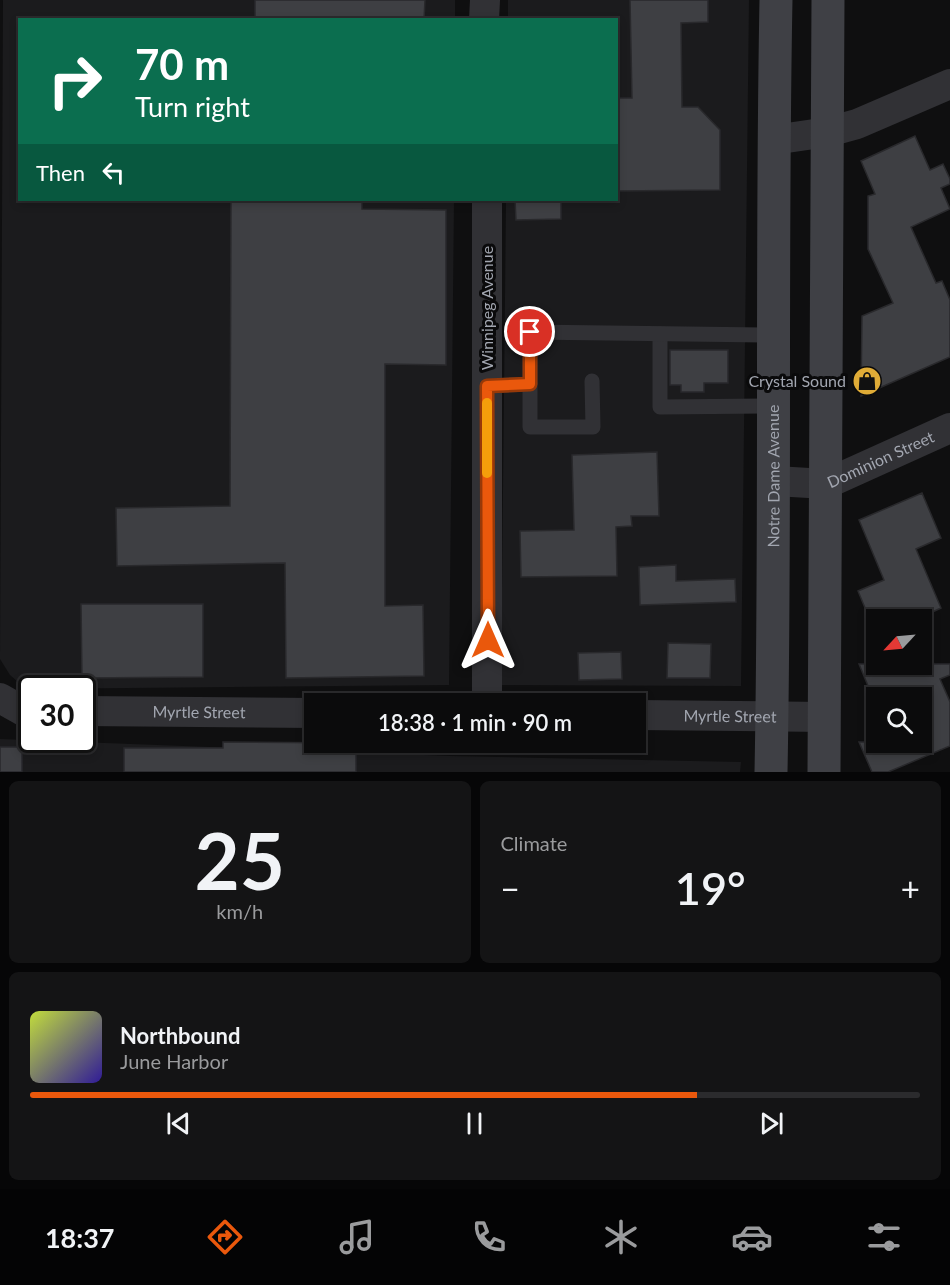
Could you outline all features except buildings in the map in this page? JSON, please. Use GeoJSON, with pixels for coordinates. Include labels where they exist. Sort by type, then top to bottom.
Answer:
{"type":"FeatureCollection","features":[{"type":"Feature","properties":{"kind":"main road","name":"Notre Dame Avenue"},"geometry":{"type":"LineString","coordinates":[[771,772],[775,481],[773,140],[776,0]]}},
{"type":"Feature","properties":{"kind":"main road"},"geometry":{"type":"LineString","coordinates":[[824,772],[828,0]]}},
{"type":"Feature","properties":{"kind":"street"},"geometry":{"type":"LineString","coordinates":[[484,0],[484,18]]}},
{"type":"Feature","properties":{"kind":"street"},"geometry":{"type":"LineString","coordinates":[[773,140],[828,132],[856,124],[950,84]]}},
{"type":"Feature","properties":{"kind":"street","name":"Winnipeg Avenue"},"geometry":{"type":"LineString","coordinates":[[487,201],[487,693]]}},
{"type":"Feature","properties":{"kind":"street","name":"Dominion Street"},"geometry":{"type":"LineString","coordinates":[[775,481],[826,484],[950,428]]}},
{"type":"Feature","properties":{"kind":"street"},"geometry":{"type":"LineString","coordinates":[[0,698],[18,708]]}},
{"type":"Feature","properties":{"kind":"street","name":"Myrtle Street"},"geometry":{"type":"LineString","coordinates":[[96,711],[304,713]]}},
{"type":"Feature","properties":{"kind":"street","name":"Myrtle Street"},"geometry":{"type":"LineString","coordinates":[[646,715],[824,717]]}},
{"type":"Feature","properties":{"kind":"lane"},"geometry":{"type":"LineString","coordinates":[[592,381],[593,427],[530,427],[530,332],[773,335]]}},
{"type":"Feature","properties":{"kind":"lane"},"geometry":{"type":"LineString","coordinates":[[660,334],[660,407],[773,406]]}},
{"type":"Feature","properties":{"kind":"lane"},"geometry":{"type":"LineString","coordinates":[[487,386],[530,384]]}},
{"type":"Feature","properties":{"kind":"shaded area"},"geometry":{"type":"Polygon","coordinates":[[[3,0],[455,0],[455,18],[18,18],[18,201],[454,201],[449,685],[96,688],[96,675],[18,675],[18,682],[10,675],[0,659],[3,0]]]}},
{"type":"Feature","properties":{"kind":"shaded area"},"geometry":{"type":"Polygon","coordinates":[[[508,0],[749,0],[741,686],[501,685],[506,201],[618,201],[618,18],[508,18],[508,0]]]}},
{"type":"Feature","properties":{"kind":"shaded area"},"geometry":{"type":"Polygon","coordinates":[[[0,739],[18,740],[18,753],[96,753],[96,743],[304,750],[304,753],[741,762],[740,772],[0,772],[0,739]]]}},
{"type":"Feature","properties":{"kind":"slow traffic"},"geometry":{"type":"LineString","coordinates":[[487,403],[487,473]]}},
{"type":"Feature","properties":{"kind":"place","name":"Crystal Sound"},"geometry":{"type":"Point","coordinates":[867,381]}},
{"type":"Feature","properties":{"kind":"route"},"geometry":{"type":"LineString","coordinates":[[488,640],[487,386],[530,384],[530,332]]}}]}
